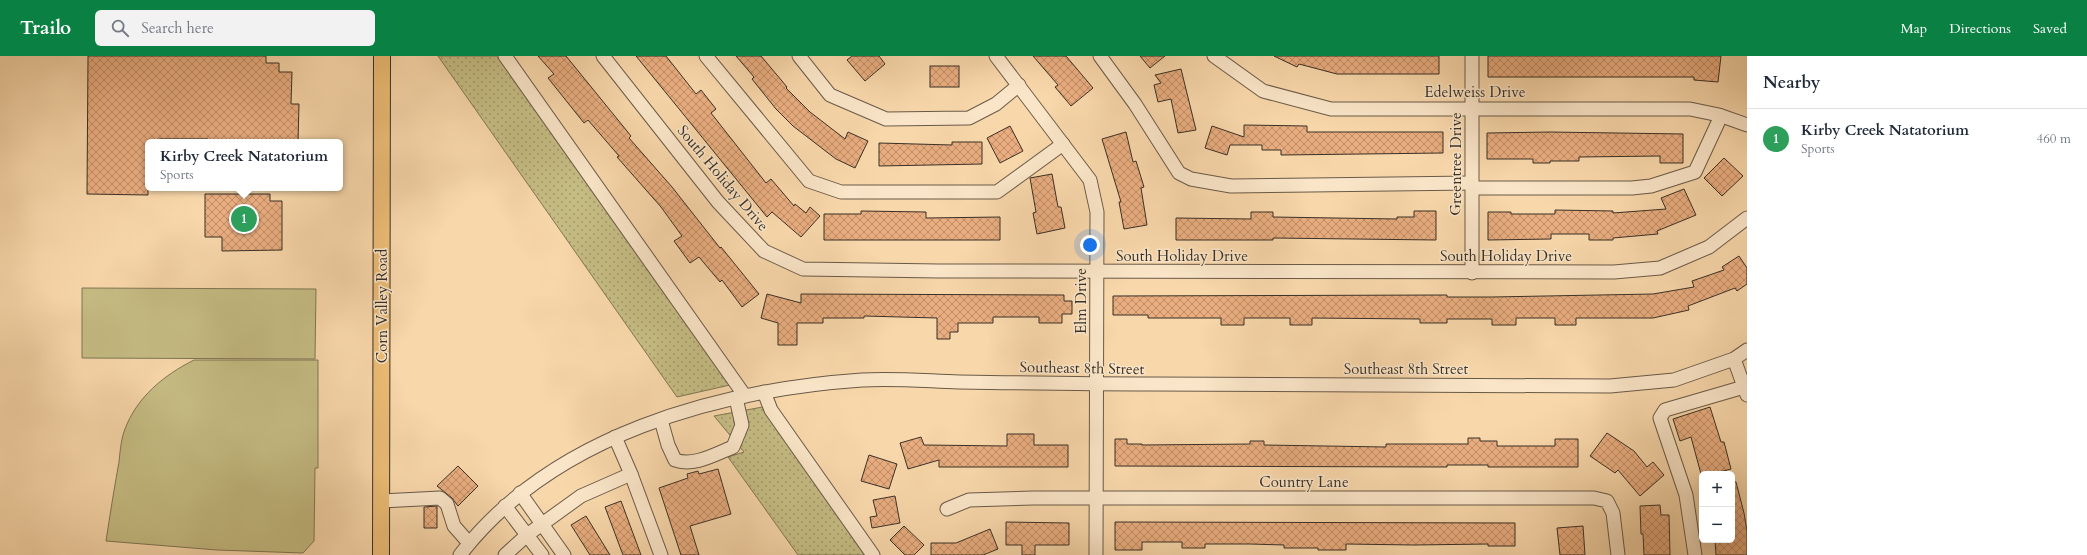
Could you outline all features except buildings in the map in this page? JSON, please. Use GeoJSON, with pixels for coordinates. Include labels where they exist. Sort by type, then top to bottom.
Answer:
{"type":"FeatureCollection","features":[{"type":"Feature","properties":{"kind":"main road","name":"Corn Valley Road"},"geometry":{"type":"LineString","coordinates":[[381,555],[382,56]]}},
{"type":"Feature","properties":{"kind":"street"},"geometry":{"type":"LineString","coordinates":[[504,56],[740,397],[742,425],[733,447],[692,462],[683,463],[675,460],[668,444],[661,420]]}},
{"type":"Feature","properties":{"kind":"street","name":"South Holiday Drive"},"geometry":{"type":"LineString","coordinates":[[603,56],[718,202],[764,251],[802,268],[1097,272],[1614,272],[1660,268],[1709,247],[1747,218]]}},
{"type":"Feature","properties":{"kind":"street"},"geometry":{"type":"LineString","coordinates":[[706,56],[809,181],[841,192],[997,192],[1063,144]]}},
{"type":"Feature","properties":{"kind":"street"},"geometry":{"type":"LineString","coordinates":[[799,56],[830,95],[886,119],[969,118],[996,104],[1019,85]]}},
{"type":"Feature","properties":{"kind":"street","name":"Elm Drive"},"geometry":{"type":"LineString","coordinates":[[996,56],[1090,180],[1097,212],[1096,555]]}},
{"type":"Feature","properties":{"kind":"street"},"geometry":{"type":"LineString","coordinates":[[1100,56],[1135,104],[1180,173],[1191,179],[1231,186],[1472,185],[1632,188],[1651,186],[1695,172],[1721,116]]}},
{"type":"Feature","properties":{"kind":"street","name":"Edelweiss Drive"},"geometry":{"type":"LineString","coordinates":[[1214,56],[1263,91],[1331,109],[1690,109],[1721,116],[1747,125]]}},
{"type":"Feature","properties":{"kind":"street","name":"Greentree Drive"},"geometry":{"type":"LineString","coordinates":[[1472,56],[1472,273]]}},
{"type":"Feature","properties":{"kind":"street","name":"Southeast 8th Street"},"geometry":{"type":"LineString","coordinates":[[460,555],[469,543],[505,506],[520,493],[558,466],[615,437],[688,410],[740,397],[786,388],[865,380],[1097,384],[1610,386],[1674,380],[1734,359],[1747,350]]}},
{"type":"Feature","properties":{"kind":"street"},"geometry":{"type":"LineString","coordinates":[[1695,555],[1686,495],[1660,418],[1665,410],[1746,391],[1734,359]]}},
{"type":"Feature","properties":{"kind":"street"},"geometry":{"type":"LineString","coordinates":[[764,392],[771,410],[873,555]]}},
{"type":"Feature","properties":{"kind":"street"},"geometry":{"type":"LineString","coordinates":[[615,437],[632,474],[662,555]]}},
{"type":"Feature","properties":{"kind":"street"},"geometry":{"type":"LineString","coordinates":[[505,555],[541,524],[581,496],[632,474]]}},
{"type":"Feature","properties":{"kind":"street"},"geometry":{"type":"LineString","coordinates":[[520,493],[564,555]]}},
{"type":"Feature","properties":{"kind":"street"},"geometry":{"type":"LineString","coordinates":[[381,501],[440,498],[447,504],[454,526],[469,543]]}},
{"type":"Feature","properties":{"kind":"street","name":"Country Lane"},"geometry":{"type":"LineString","coordinates":[[947,509],[969,500],[1033,498],[1594,498],[1608,501],[1613,513],[1618,555]]}},
{"type":"Feature","properties":{"kind":"street"},"geometry":{"type":"LineString","coordinates":[[505,506],[542,555]]}},
{"type":"Feature","properties":{"kind":"shaded area"},"geometry":{"type":"Polygon","coordinates":[[[438,56],[510,56],[743,382],[677,397],[438,56]]]}},
{"type":"Feature","properties":{"kind":"shaded area"},"geometry":{"type":"Polygon","coordinates":[[[82,288],[316,289],[315,359],[82,358],[82,288]]]}},
{"type":"Feature","properties":{"kind":"shaded area"},"geometry":{"type":"Polygon","coordinates":[[[194,360],[318,360],[318,468],[315,468],[314,541],[303,553],[217,550],[106,541],[122,441],[130,417],[144,397],[153,388],[172,373],[194,360]]]}},
{"type":"Feature","properties":{"kind":"shaded area"},"geometry":{"type":"Polygon","coordinates":[[[768,406],[876,555],[798,555],[728,457],[744,452],[714,416],[768,406]]]}},
{"type":"Feature","properties":{"kind":"place","name":"Kirby Creek Natatorium"},"geometry":{"type":"Point","coordinates":[244,219]}}]}
